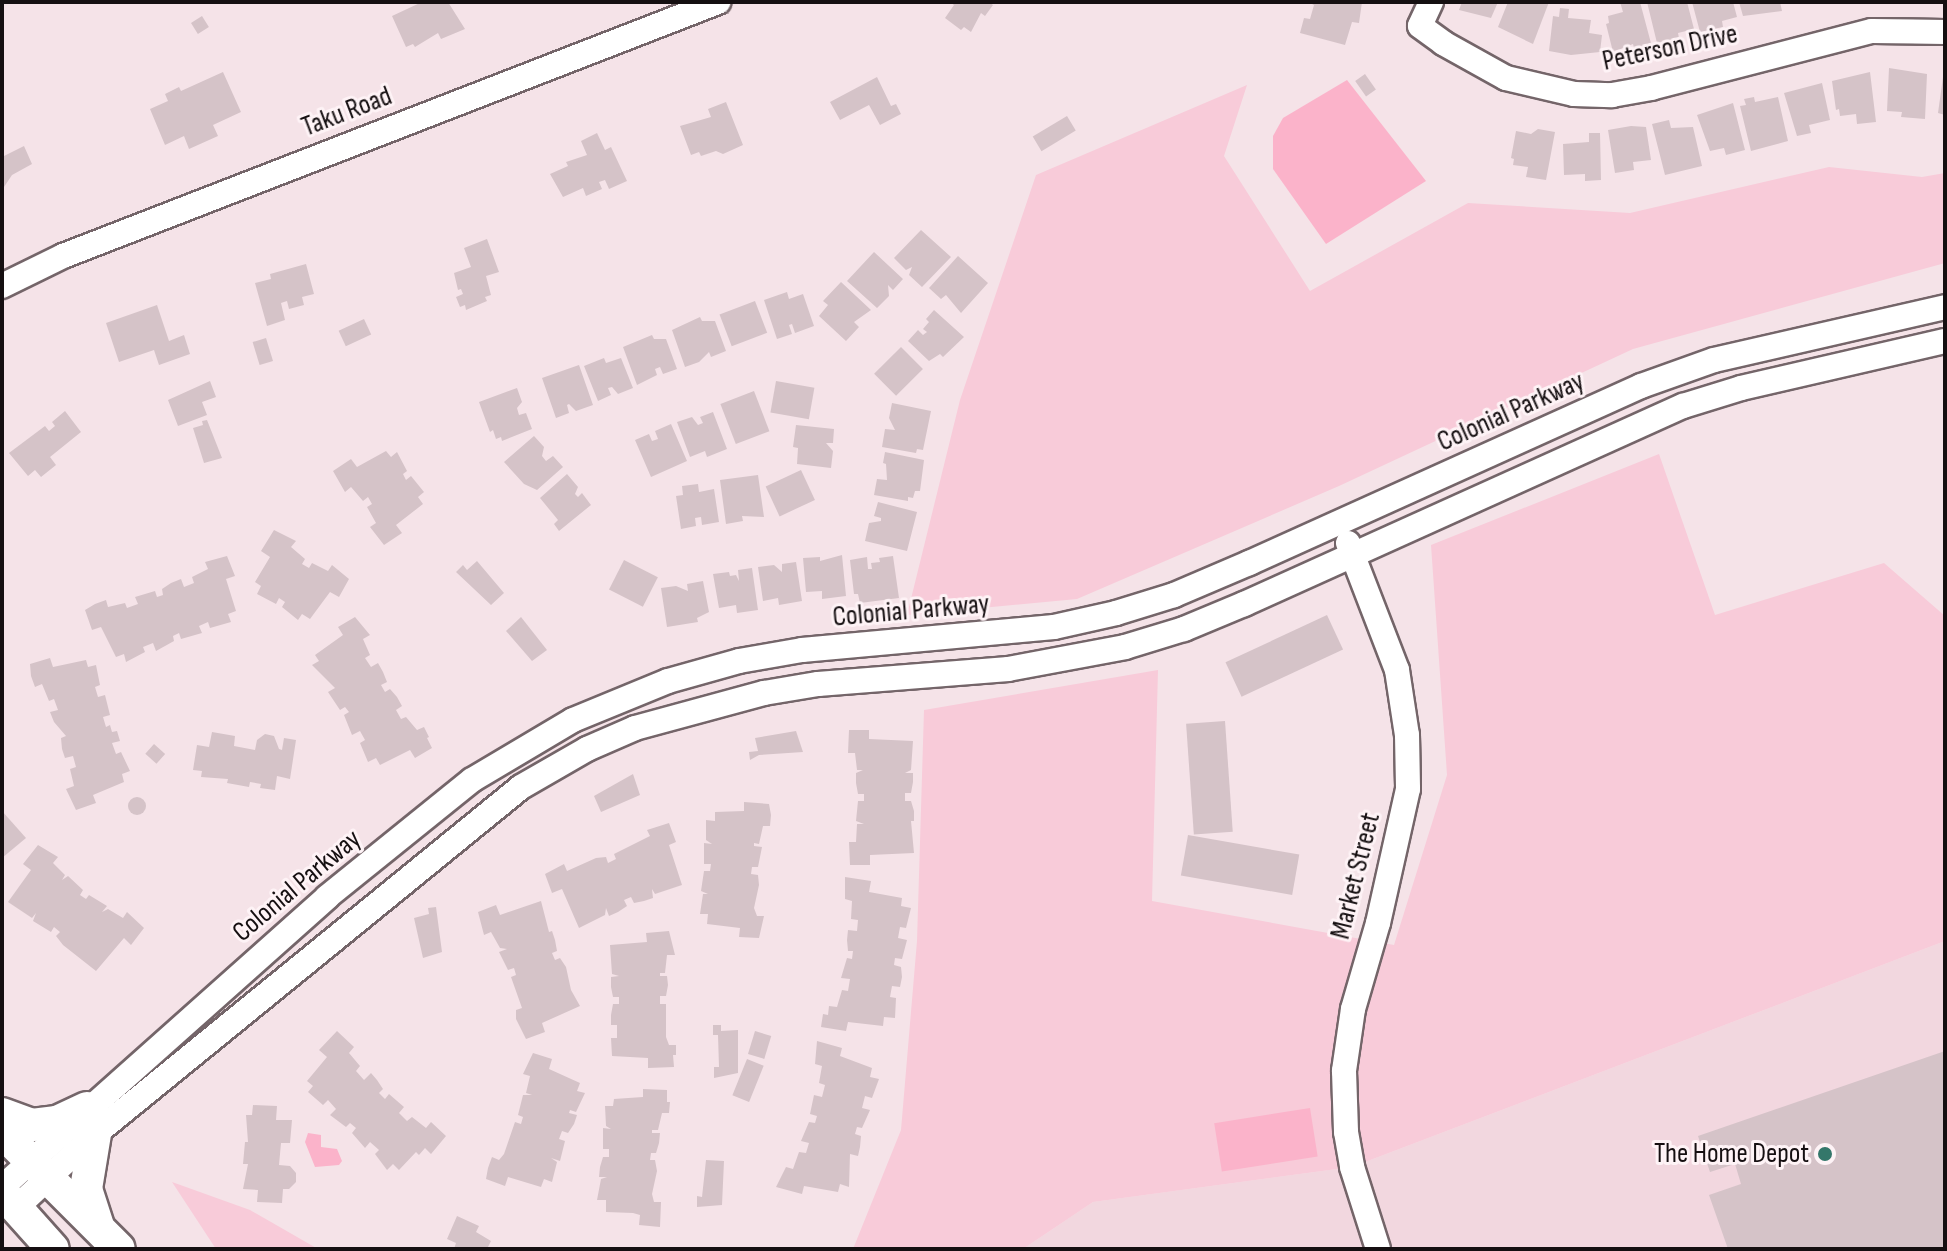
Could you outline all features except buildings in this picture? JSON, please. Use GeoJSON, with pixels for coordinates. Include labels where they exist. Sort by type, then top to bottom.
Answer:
{"type":"FeatureCollection","features":[{"type":"Feature","properties":{"kind":"main road"},"geometry":{"type":"LineString","coordinates":[[2,1114],[32,1125],[91,1121],[86,1189],[109,1239]]}},
{"type":"Feature","properties":{"kind":"main road"},"geometry":{"type":"LineString","coordinates":[[2,1132],[109,1239]]}},
{"type":"Feature","properties":{"kind":"main road"},"geometry":{"type":"LineString","coordinates":[[7,1196],[53,1249]]}},
{"type":"Feature","properties":{"kind":"street","name":"Taku Road"},"geometry":{"type":"LineString","coordinates":[[2,286],[76,250],[718,2]]}},
{"type":"Feature","properties":{"kind":"street","name":"Peterson Drive"},"geometry":{"type":"LineString","coordinates":[[1431,2],[1420,26],[1443,43],[1506,78],[1562,92],[1612,95],[1872,31],[1945,32]]}},
{"type":"Feature","properties":{"kind":"street","name":"Colonial Parkway"},"geometry":{"type":"LineString","coordinates":[[7,1196],[91,1121],[327,897],[472,780],[559,728],[620,699],[739,661],[802,650],[1002,634],[1054,627],[1116,613],[1174,595],[1641,386],[1728,356],[1945,307]]}},
{"type":"Feature","properties":{"kind":"street","name":"Colonial Parkway"},"geometry":{"type":"LineString","coordinates":[[91,1121],[521,787],[587,749],[635,728],[778,691],[1008,669],[1125,647],[1184,629],[1683,406],[1741,388],[1945,341]]}},
{"type":"Feature","properties":{"kind":"street","name":"Market Street"},"geometry":{"type":"LineString","coordinates":[[1339,523],[1397,670],[1407,735],[1408,789],[1378,923],[1353,1009],[1344,1071],[1346,1132],[1352,1167],[1378,1249]]}},
{"type":"Feature","properties":{"kind":"street"},"geometry":{"type":"LineString","coordinates":[[620,699],[635,728]]}},
{"type":"Feature","properties":{"kind":"shaded area"},"geometry":{"type":"Polygon","coordinates":[[[1347,80],[1426,181],[1326,244],[1273,169],[1273,136],[1283,118],[1347,80]]]}},
{"type":"Feature","properties":{"kind":"shaded area"},"geometry":{"type":"Polygon","coordinates":[[[1247,85],[1224,156],[1310,291],[1468,203],[1630,213],[1829,167],[1922,177],[1945,173],[1945,263],[1633,349],[1339,486],[1077,599],[907,615],[960,400],[1036,175],[1247,85]]]}},
{"type":"Feature","properties":{"kind":"shaded area"},"geometry":{"type":"Polygon","coordinates":[[[1659,454],[1715,615],[1884,563],[1945,616],[1945,941],[1352,1167],[1093,1202],[1023,1249],[853,1249],[901,1130],[917,941],[924,710],[1158,670],[1152,901],[1394,945],[1447,775],[1431,545],[1659,454]]]}},
{"type":"Feature","properties":{"kind":"shaded area"},"geometry":{"type":"Polygon","coordinates":[[[1945,941],[1945,1249],[1023,1249],[1093,1202],[1352,1167],[1945,941]]]}},
{"type":"Feature","properties":{"kind":"shaded area"},"geometry":{"type":"Polygon","coordinates":[[[1310,1108],[1318,1156],[1222,1172],[1214,1123],[1310,1108]]]}},
{"type":"Feature","properties":{"kind":"shaded area"},"geometry":{"type":"Polygon","coordinates":[[[308,1133],[321,1135],[321,1147],[337,1149],[342,1161],[339,1165],[315,1167],[305,1142],[308,1133]]]}},
{"type":"Feature","properties":{"kind":"shaded area"},"geometry":{"type":"Polygon","coordinates":[[[172,1182],[250,1210],[318,1249],[216,1249],[172,1182]]]}},
{"type":"Feature","properties":{"kind":"place","name":"The Home Depot"},"geometry":{"type":"Point","coordinates":[1825,1154]}}]}
